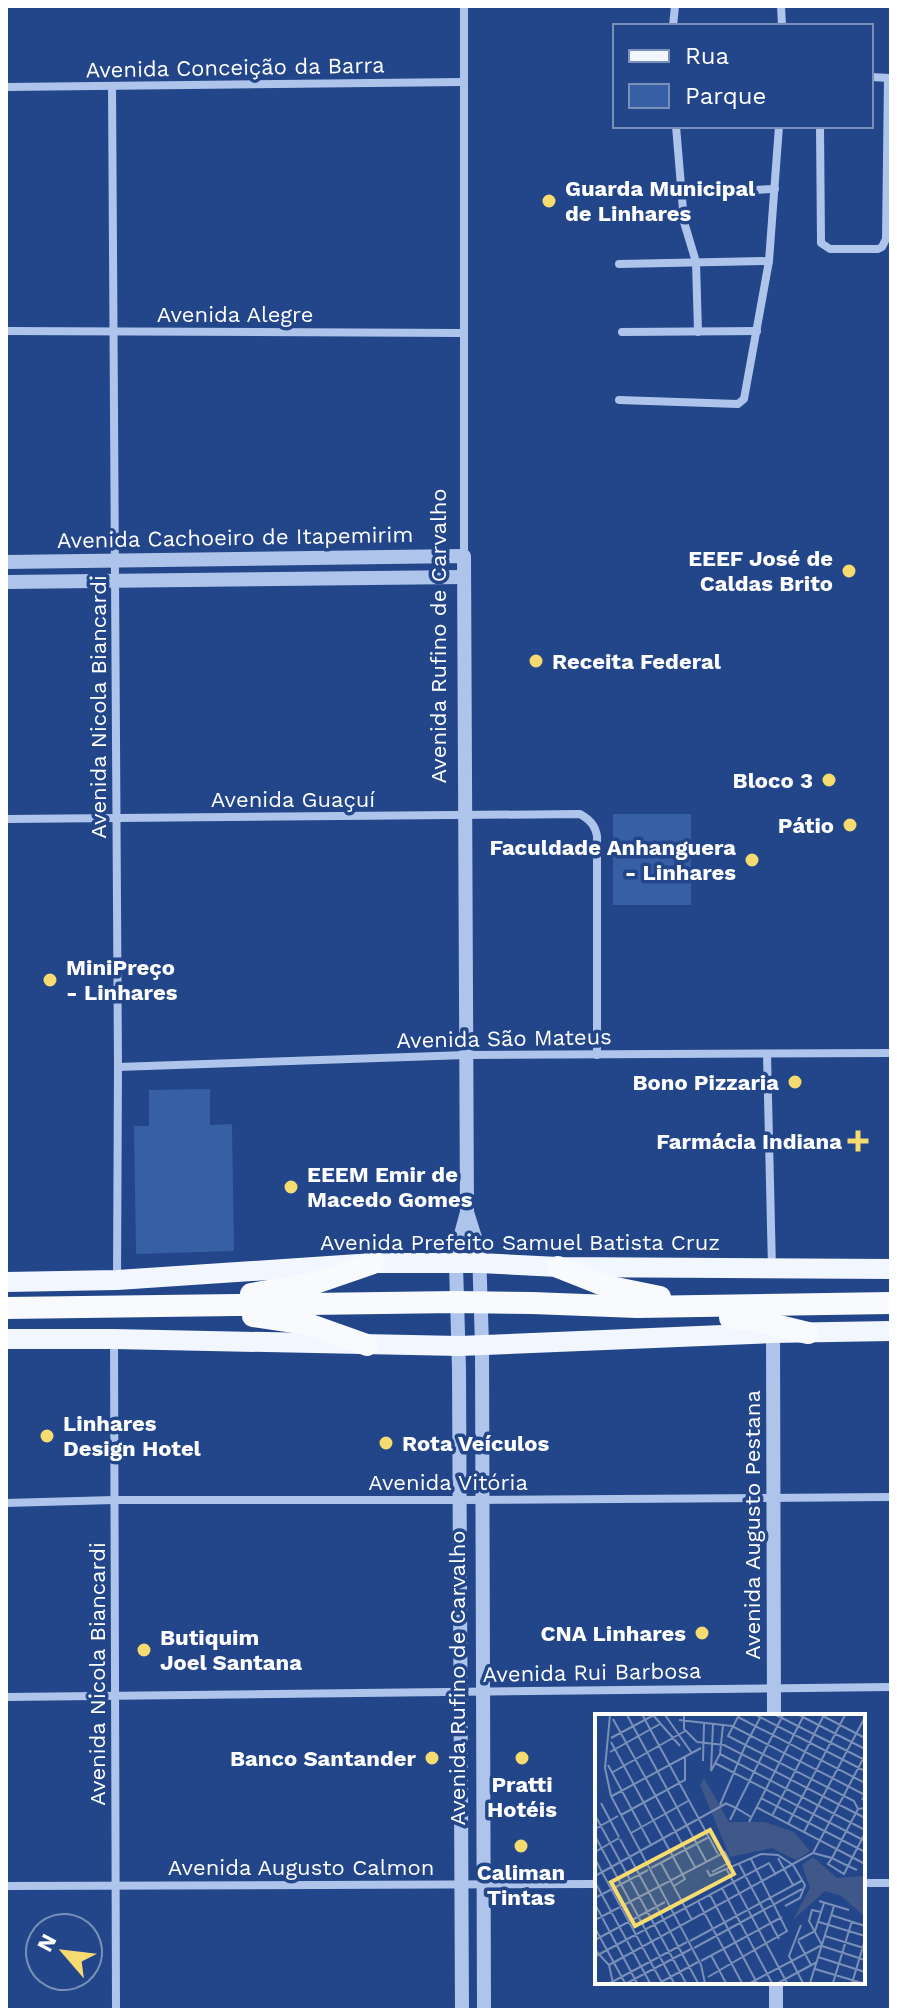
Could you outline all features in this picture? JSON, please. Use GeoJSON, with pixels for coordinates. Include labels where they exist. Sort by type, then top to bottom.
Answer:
{"type":"FeatureCollection","features":[{"type":"Feature","properties":{"kind":"highway"},"geometry":{"type":"LineString","coordinates":[[176,1306],[315,1283],[373,1263]]}},
{"type":"Feature","properties":{"kind":"highway"},"geometry":{"type":"LineString","coordinates":[[558,1267],[606,1286],[692,1307]]}},
{"type":"Feature","properties":{"kind":"highway"},"geometry":{"type":"LineString","coordinates":[[6,1308],[456,1302],[637,1307],[891,1303]]}},
{"type":"Feature","properties":{"kind":"highway"},"geometry":{"type":"LineString","coordinates":[[176,1306],[308,1324],[367,1345]]}},
{"type":"Feature","properties":{"kind":"highway"},"geometry":{"type":"LineString","coordinates":[[637,1307],[692,1318],[750,1319],[808,1333]]}},
{"type":"Feature","properties":{"kind":"main road","name":"Avenida Prefeito Samuel Batista Cruz"},"geometry":{"type":"LineString","coordinates":[[6,1282],[117,1280],[373,1263],[891,1269]]}},
{"type":"Feature","properties":{"kind":"main road"},"geometry":{"type":"LineString","coordinates":[[6,1339],[459,1346],[891,1331]]}},
{"type":"Feature","properties":{"kind":"street","name":"Avenida Rufino de Carvalho"},"geometry":{"type":"LineString","coordinates":[[462,2010],[456,1264],[467,1212],[464,6]]}},
{"type":"Feature","properties":{"kind":"street"},"geometry":{"type":"LineString","coordinates":[[820,128],[821,243],[830,249],[878,249],[886,239],[890,78]]}},
{"type":"Feature","properties":{"kind":"street","name":"Avenida Conceição da Barra"},"geometry":{"type":"LineString","coordinates":[[6,87],[464,82]]}},
{"type":"Feature","properties":{"kind":"street","name":"Avenida Nicola Biancardi"},"geometry":{"type":"LineString","coordinates":[[112,86],[117,1280]]}},
{"type":"Feature","properties":{"kind":"street"},"geometry":{"type":"LineString","coordinates":[[676,128],[684,222],[696,262],[698,332]]}},
{"type":"Feature","properties":{"kind":"street"},"geometry":{"type":"LineString","coordinates":[[619,400],[738,404],[743,401],[769,261],[779,128]]}},
{"type":"Feature","properties":{"kind":"street"},"geometry":{"type":"LineString","coordinates":[[683,193],[775,189]]}},
{"type":"Feature","properties":{"kind":"street"},"geometry":{"type":"LineString","coordinates":[[619,264],[769,261]]}},
{"type":"Feature","properties":{"kind":"street","name":"Avenida Alegre"},"geometry":{"type":"LineString","coordinates":[[6,331],[464,333]]}},
{"type":"Feature","properties":{"kind":"street"},"geometry":{"type":"LineString","coordinates":[[622,332],[757,331]]}},
{"type":"Feature","properties":{"kind":"street","name":"Avenida Cachoeiro de Itapemirim"},"geometry":{"type":"LineString","coordinates":[[6,562],[464,556]]}},
{"type":"Feature","properties":{"kind":"street"},"geometry":{"type":"LineString","coordinates":[[6,582],[464,577]]}},
{"type":"Feature","properties":{"kind":"street","name":"Avenida Guaçuí"},"geometry":{"type":"LineString","coordinates":[[6,819],[580,814],[590,820],[597,836],[597,1055]]}},
{"type":"Feature","properties":{"kind":"street","name":"Avenida São Mateus"},"geometry":{"type":"LineString","coordinates":[[118,1067],[466,1055],[891,1053]]}},
{"type":"Feature","properties":{"kind":"street"},"geometry":{"type":"LineString","coordinates":[[767,1054],[772,1269]]}},
{"type":"Feature","properties":{"kind":"street","name":"Avenida Rufino de Carvalho"},"geometry":{"type":"LineString","coordinates":[[467,1212],[479,1250],[482,1345],[484,2010]]}},
{"type":"Feature","properties":{"kind":"street","name":"Avenida Augusto Pestana"},"geometry":{"type":"LineString","coordinates":[[773,1333],[774,1714]]}},
{"type":"Feature","properties":{"kind":"street","name":"Avenida Nicola Biancardi"},"geometry":{"type":"LineString","coordinates":[[114,1339],[116,2010]]}},
{"type":"Feature","properties":{"kind":"street","name":"Avenida Vitória"},"geometry":{"type":"LineString","coordinates":[[6,1503],[891,1497]]}},
{"type":"Feature","properties":{"kind":"street","name":"Avenida Rui Barbosa"},"geometry":{"type":"LineString","coordinates":[[6,1697],[891,1687]]}},
{"type":"Feature","properties":{"kind":"street"},"geometry":{"type":"LineString","coordinates":[[865,1883],[891,1883]]}},
{"type":"Feature","properties":{"kind":"street","name":"Avenida Augusto Calmon"},"geometry":{"type":"LineString","coordinates":[[6,1886],[595,1884]]}},
{"type":"Feature","properties":{"kind":"street"},"geometry":{"type":"LineString","coordinates":[[776,1984],[776,2010]]}},
{"type":"Feature","properties":{"kind":"green space"},"geometry":{"type":"Polygon","coordinates":[[[613,814],[691,814],[691,905],[613,905],[613,814]]]}},
{"type":"Feature","properties":{"kind":"green space"},"geometry":{"type":"Polygon","coordinates":[[[210,1089],[210,1125],[232,1124],[234,1251],[136,1254],[134,1126],[149,1126],[149,1090],[210,1089]]]}},
{"type":"Feature","properties":{"kind":"place","name":"Guarda Municipal de Linhares"},"geometry":{"type":"Point","coordinates":[549,201]}},
{"type":"Feature","properties":{"kind":"place","name":"EEEF José de Caldas Brito"},"geometry":{"type":"Point","coordinates":[849,571]}},
{"type":"Feature","properties":{"kind":"place","name":"Receita Federal"},"geometry":{"type":"Point","coordinates":[536,661]}},
{"type":"Feature","properties":{"kind":"place","name":"Bloco 3"},"geometry":{"type":"Point","coordinates":[829,780]}},
{"type":"Feature","properties":{"kind":"place","name":"Pátio"},"geometry":{"type":"Point","coordinates":[850,825]}},
{"type":"Feature","properties":{"kind":"place","name":"Faculdade Anhanguera - Linhares"},"geometry":{"type":"Point","coordinates":[752,860]}},
{"type":"Feature","properties":{"kind":"place","name":"MiniPreço - Linhares"},"geometry":{"type":"Point","coordinates":[50,980]}},
{"type":"Feature","properties":{"kind":"place","name":"Bono Pizzaria"},"geometry":{"type":"Point","coordinates":[795,1082]}},
{"type":"Feature","properties":{"kind":"place","name":"Farmácia Indiana"},"geometry":{"type":"Point","coordinates":[858,1141]}},
{"type":"Feature","properties":{"kind":"place","name":"EEEM Emir de Macedo Gomes"},"geometry":{"type":"Point","coordinates":[291,1187]}},
{"type":"Feature","properties":{"kind":"place","name":"Linhares Design Hotel"},"geometry":{"type":"Point","coordinates":[47,1436]}},
{"type":"Feature","properties":{"kind":"place","name":"Rota Veículos"},"geometry":{"type":"Point","coordinates":[386,1443]}},
{"type":"Feature","properties":{"kind":"place","name":"CNA Linhares"},"geometry":{"type":"Point","coordinates":[702,1633]}},
{"type":"Feature","properties":{"kind":"place","name":"Butiquim Joel Santana"},"geometry":{"type":"Point","coordinates":[144,1650]}},
{"type":"Feature","properties":{"kind":"place","name":"Banco Santander"},"geometry":{"type":"Point","coordinates":[432,1758]}},
{"type":"Feature","properties":{"kind":"place","name":"Pratti Hotéis"},"geometry":{"type":"Point","coordinates":[522,1758]}},
{"type":"Feature","properties":{"kind":"place","name":"Caliman Tintas"},"geometry":{"type":"Point","coordinates":[521,1846]}}]}
